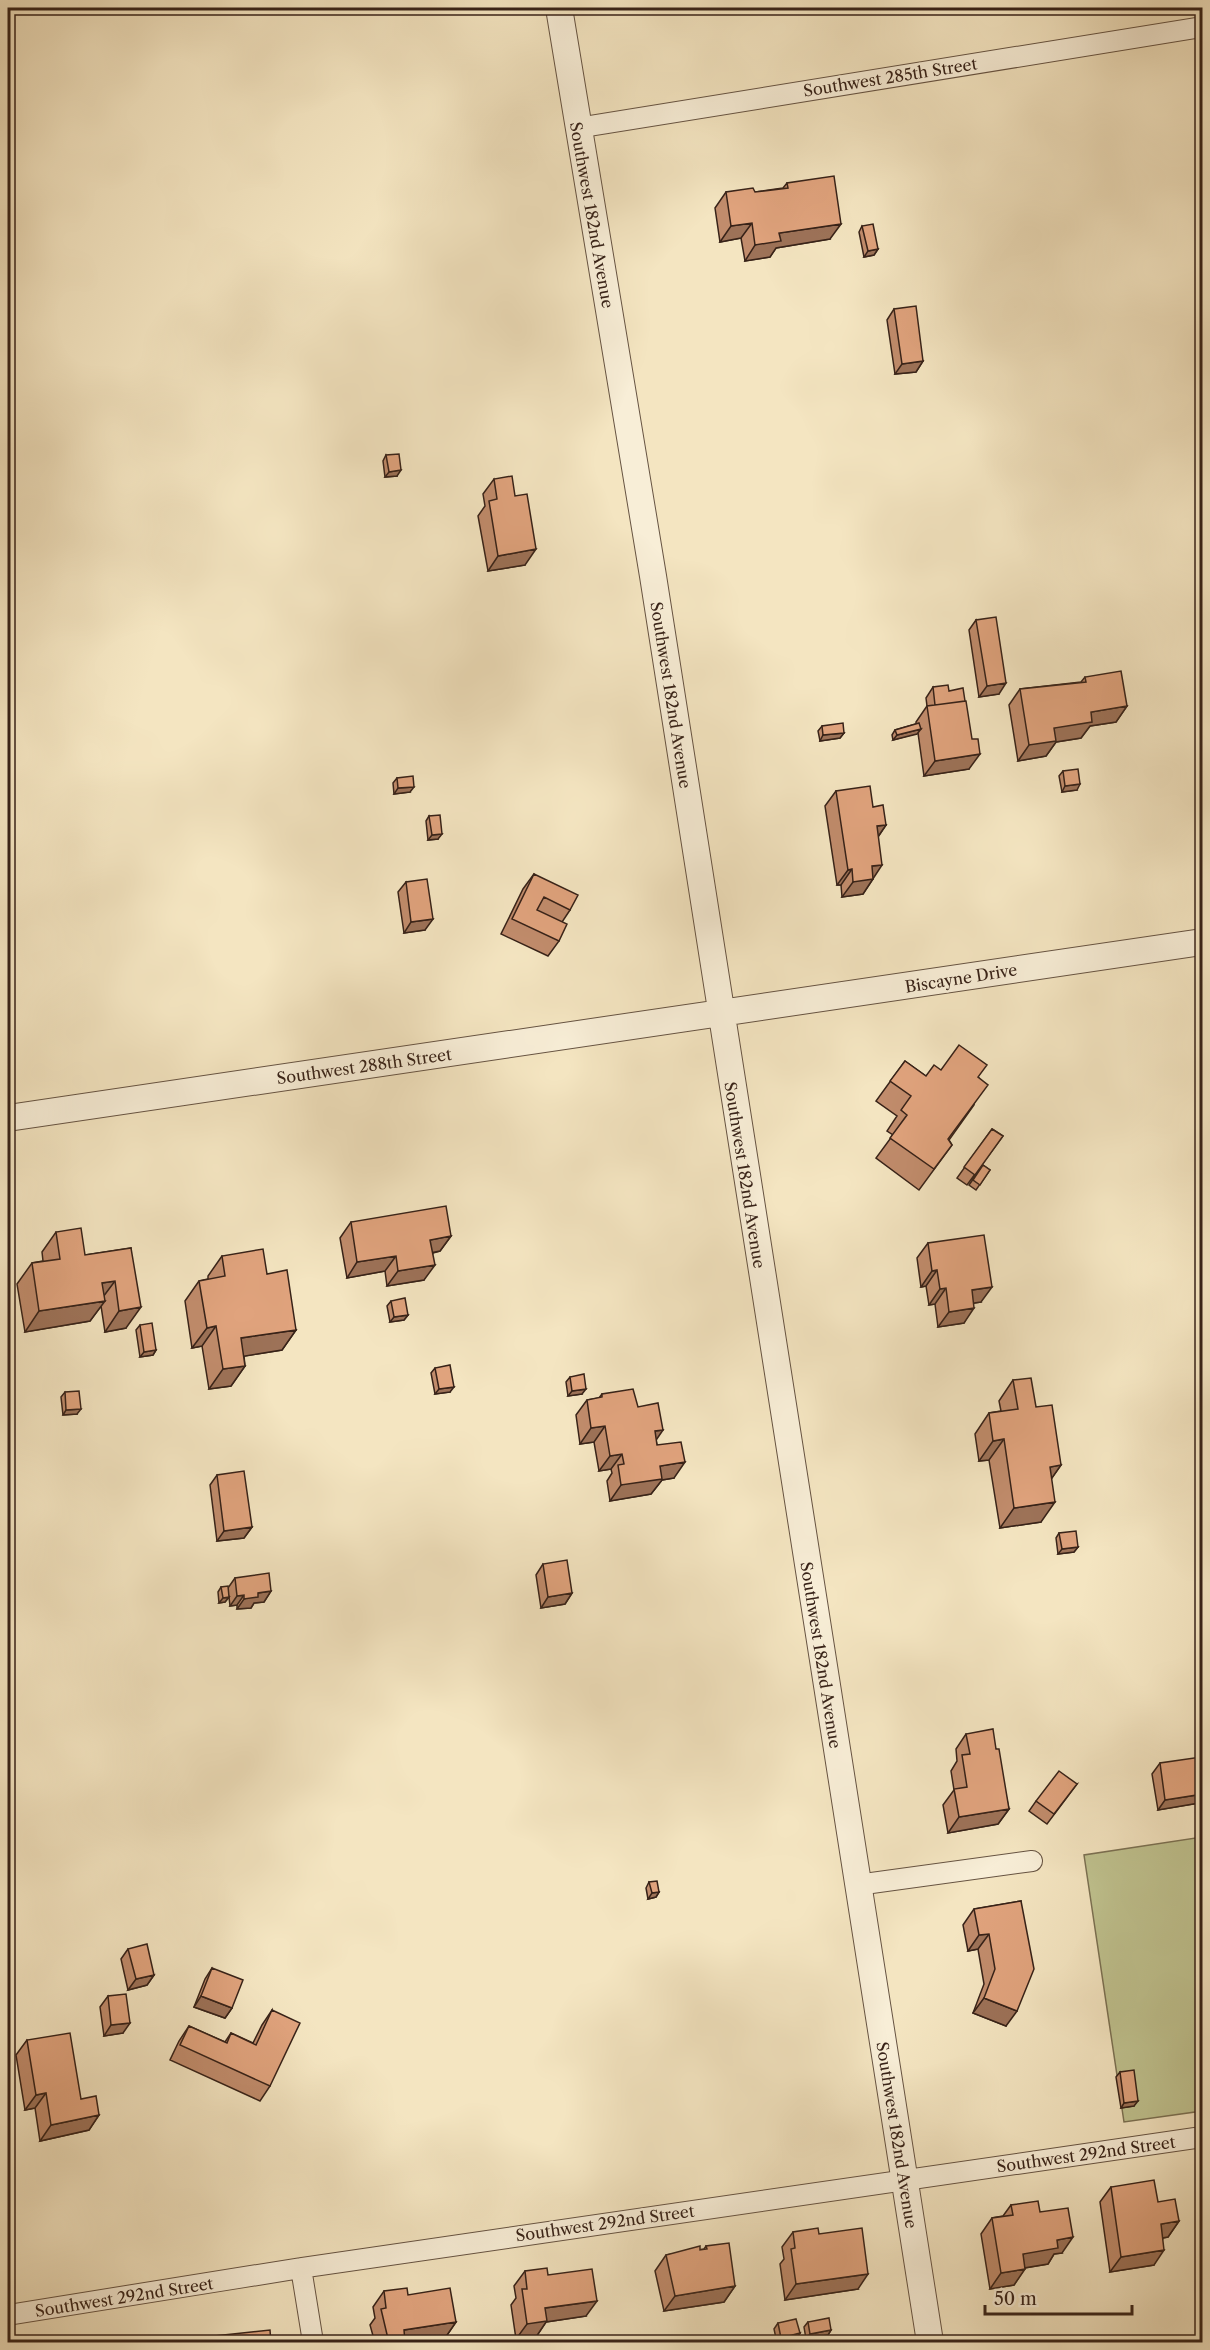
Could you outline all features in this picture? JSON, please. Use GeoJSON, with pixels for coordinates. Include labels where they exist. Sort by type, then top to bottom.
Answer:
{"type":"FeatureCollection","features":[{"type":"Feature","properties":{"kind":"street","name":"Southwest 182nd Avenue"},"geometry":{"type":"LineString","coordinates":[[559,8],[577,128],[653,576],[930,2343]]}},
{"type":"Feature","properties":{"kind":"street","name":"Southwest 285th Street"},"geometry":{"type":"LineString","coordinates":[[577,128],[1203,27]]}},
{"type":"Feature","properties":{"kind":"street","name":"Biscayne Drive"},"geometry":{"type":"LineString","coordinates":[[720,1015],[1203,942]]}},
{"type":"Feature","properties":{"kind":"street","name":"Southwest 288th Street"},"geometry":{"type":"LineString","coordinates":[[8,1118],[720,1015]]}},
{"type":"Feature","properties":{"kind":"street"},"geometry":{"type":"LineString","coordinates":[[857,1885],[1032,1861]]}},
{"type":"Feature","properties":{"kind":"street","name":"Southwest 292nd Street"},"geometry":{"type":"LineString","coordinates":[[8,2315],[301,2268],[1203,2137]]}},
{"type":"Feature","properties":{"kind":"street"},"geometry":{"type":"LineString","coordinates":[[301,2268],[313,2343]]}},
{"type":"Feature","properties":{"kind":"green space"},"geometry":{"type":"Polygon","coordinates":[[[1202,1837],[1202,2111],[1124,2122],[1084,1855],[1202,1837]]]}},
{"type":"Feature","properties":{"kind":"building"},"geometry":{"type":"Polygon","coordinates":[[[834,176],[841,224],[779,233],[781,241],[755,245],[752,223],[731,226],[726,192],[753,188],[755,192],[788,188],[787,183],[834,176]]]}},
{"type":"Feature","properties":{"kind":"building"},"geometry":{"type":"Polygon","coordinates":[[[873,224],[878,249],[868,251],[862,226],[873,224]]]}},
{"type":"Feature","properties":{"kind":"building"},"geometry":{"type":"Polygon","coordinates":[[[916,306],[923,361],[902,364],[894,309],[916,306]]]}},
{"type":"Feature","properties":{"kind":"building"},"geometry":{"type":"Polygon","coordinates":[[[399,454],[401,470],[389,472],[386,455],[399,454]]]}},
{"type":"Feature","properties":{"kind":"building"},"geometry":{"type":"Polygon","coordinates":[[[512,476],[515,496],[527,494],[536,549],[498,556],[489,501],[497,499],[494,479],[512,476]]]}},
{"type":"Feature","properties":{"kind":"building"},"geometry":{"type":"Polygon","coordinates":[[[996,617],[1006,683],[987,686],[976,620],[996,617]]]}},
{"type":"Feature","properties":{"kind":"building"},"geometry":{"type":"Polygon","coordinates":[[[1121,671],[1127,706],[1091,712],[1092,722],[1054,728],[1056,741],[1029,745],[1020,689],[1086,682],[1085,677],[1121,671]]]}},
{"type":"Feature","properties":{"kind":"building"},"geometry":{"type":"Polygon","coordinates":[[[948,685],[949,691],[963,688],[965,701],[935,705],[933,687],[948,685]]]}},
{"type":"Feature","properties":{"kind":"building"},"geometry":{"type":"Polygon","coordinates":[[[966,701],[972,739],[978,739],[980,754],[935,761],[927,706],[966,701]]]}},
{"type":"Feature","properties":{"kind":"building"},"geometry":{"type":"Polygon","coordinates":[[[843,723],[844,733],[823,735],[822,726],[843,723]]]}},
{"type":"Feature","properties":{"kind":"building"},"geometry":{"type":"Polygon","coordinates":[[[919,723],[921,729],[897,735],[895,730],[919,723]]]}},
{"type":"Feature","properties":{"kind":"building"},"geometry":{"type":"Polygon","coordinates":[[[1078,769],[1080,784],[1065,786],[1063,771],[1078,769]]]}},
{"type":"Feature","properties":{"kind":"building"},"geometry":{"type":"Polygon","coordinates":[[[413,776],[414,787],[398,788],[397,778],[413,776]]]}},
{"type":"Feature","properties":{"kind":"building"},"geometry":{"type":"Polygon","coordinates":[[[870,786],[873,807],[883,805],[886,825],[877,826],[882,865],[872,866],[873,879],[853,882],[852,869],[848,870],[836,791],[870,786]]]}},
{"type":"Feature","properties":{"kind":"building"},"geometry":{"type":"Polygon","coordinates":[[[440,815],[442,834],[432,835],[429,816],[440,815]]]}},
{"type":"Feature","properties":{"kind":"building"},"geometry":{"type":"Polygon","coordinates":[[[534,874],[578,895],[570,910],[544,897],[537,910],[567,924],[559,941],[512,919],[534,874]]]}},
{"type":"Feature","properties":{"kind":"building"},"geometry":{"type":"Polygon","coordinates":[[[427,879],[433,919],[411,922],[406,882],[427,879]]]}},
{"type":"Feature","properties":{"kind":"building"},"geometry":{"type":"Polygon","coordinates":[[[959,1045],[987,1065],[978,1077],[988,1085],[948,1139],[952,1145],[934,1169],[890,1138],[907,1115],[901,1110],[911,1096],[890,1081],[905,1061],[926,1076],[934,1065],[941,1070],[959,1045]]]}},
{"type":"Feature","properties":{"kind":"building"},"geometry":{"type":"Polygon","coordinates":[[[992,1129],[1003,1136],[975,1175],[964,1167],[992,1129]]]}},
{"type":"Feature","properties":{"kind":"building"},"geometry":{"type":"Polygon","coordinates":[[[983,1165],[990,1170],[980,1185],[973,1180],[983,1165]]]}},
{"type":"Feature","properties":{"kind":"building"},"geometry":{"type":"Polygon","coordinates":[[[446,1206],[451,1236],[430,1240],[435,1265],[398,1271],[396,1256],[357,1262],[351,1222],[446,1206]]]}},
{"type":"Feature","properties":{"kind":"building"},"geometry":{"type":"Polygon","coordinates":[[[81,1228],[85,1255],[131,1248],[141,1307],[119,1311],[115,1281],[102,1283],[105,1301],[39,1311],[32,1263],[60,1259],[56,1232],[81,1228]]]}},
{"type":"Feature","properties":{"kind":"building"},"geometry":{"type":"Polygon","coordinates":[[[984,1235],[992,1287],[972,1290],[974,1308],[949,1312],[946,1288],[940,1289],[937,1270],[932,1271],[928,1243],[984,1235]]]}},
{"type":"Feature","properties":{"kind":"building"},"geometry":{"type":"Polygon","coordinates":[[[263,1249],[267,1274],[287,1270],[296,1330],[241,1338],[245,1366],[223,1369],[216,1326],[207,1328],[199,1281],[225,1276],[222,1256],[263,1249]]]}},
{"type":"Feature","properties":{"kind":"building"},"geometry":{"type":"Polygon","coordinates":[[[405,1298],[408,1315],[394,1317],[391,1301],[405,1298]]]}},
{"type":"Feature","properties":{"kind":"building"},"geometry":{"type":"Polygon","coordinates":[[[152,1323],[156,1350],[144,1352],[140,1325],[152,1323]]]}},
{"type":"Feature","properties":{"kind":"building"},"geometry":{"type":"Polygon","coordinates":[[[450,1365],[454,1387],[439,1389],[435,1368],[450,1365]]]}},
{"type":"Feature","properties":{"kind":"building"},"geometry":{"type":"Polygon","coordinates":[[[584,1374],[586,1389],[572,1391],[570,1377],[584,1374]]]}},
{"type":"Feature","properties":{"kind":"building"},"geometry":{"type":"Polygon","coordinates":[[[1031,1378],[1036,1407],[1052,1405],[1061,1465],[1050,1467],[1055,1502],[1014,1508],[1004,1439],[993,1441],[989,1413],[1018,1409],[1013,1380],[1031,1378]]]}},
{"type":"Feature","properties":{"kind":"building"},"geometry":{"type":"Polygon","coordinates":[[[633,1389],[638,1407],[658,1403],[663,1430],[655,1431],[657,1445],[681,1442],[685,1462],[660,1466],[662,1479],[621,1485],[618,1465],[624,1464],[622,1454],[610,1456],[605,1426],[591,1428],[587,1400],[602,1397],[602,1394],[633,1389]]]}},
{"type":"Feature","properties":{"kind":"building"},"geometry":{"type":"Polygon","coordinates":[[[79,1391],[81,1409],[66,1410],[65,1392],[79,1391]]]}},
{"type":"Feature","properties":{"kind":"building"},"geometry":{"type":"Polygon","coordinates":[[[244,1471],[252,1527],[224,1531],[217,1475],[244,1471]]]}},
{"type":"Feature","properties":{"kind":"building"},"geometry":{"type":"Polygon","coordinates":[[[1076,1531],[1078,1547],[1062,1549],[1059,1533],[1076,1531]]]}},
{"type":"Feature","properties":{"kind":"building"},"geometry":{"type":"Polygon","coordinates":[[[567,1560],[572,1593],[548,1597],[543,1564],[567,1560]]]}},
{"type":"Feature","properties":{"kind":"building"},"geometry":{"type":"Polygon","coordinates":[[[269,1573],[271,1591],[258,1593],[258,1597],[244,1599],[244,1595],[237,1596],[235,1578],[269,1573]]]}},
{"type":"Feature","properties":{"kind":"building"},"geometry":{"type":"Polygon","coordinates":[[[228,1586],[229,1597],[223,1598],[221,1587],[228,1586]]]}},
{"type":"Feature","properties":{"kind":"building"},"geometry":{"type":"Polygon","coordinates":[[[993,1729],[996,1749],[999,1749],[1009,1809],[959,1817],[954,1789],[967,1787],[962,1755],[970,1754],[966,1734],[993,1729]]]}},
{"type":"Feature","properties":{"kind":"building"},"geometry":{"type":"Polygon","coordinates":[[[1201,1757],[1203,1794],[1165,1800],[1160,1763],[1201,1757]]]}},
{"type":"Feature","properties":{"kind":"building"},"geometry":{"type":"Polygon","coordinates":[[[1059,1771],[1077,1784],[1054,1814],[1036,1801],[1059,1771]]]}},
{"type":"Feature","properties":{"kind":"building"},"geometry":{"type":"Polygon","coordinates":[[[657,1881],[659,1892],[652,1893],[649,1882],[657,1881]]]}},
{"type":"Feature","properties":{"kind":"building"},"geometry":{"type":"Polygon","coordinates":[[[1021,1901],[1034,1969],[1017,2011],[984,1998],[995,1969],[989,1934],[979,1935],[974,1909],[1021,1901]]]}},
{"type":"Feature","properties":{"kind":"building"},"geometry":{"type":"Polygon","coordinates":[[[147,1944],[154,1975],[136,1979],[128,1949],[147,1944]]]}},
{"type":"Feature","properties":{"kind":"building"},"geometry":{"type":"Polygon","coordinates":[[[212,1968],[243,1980],[232,2008],[201,1996],[212,1968]]]}},
{"type":"Feature","properties":{"kind":"building"},"geometry":{"type":"Polygon","coordinates":[[[126,1994],[130,2023],[111,2025],[108,1996],[126,1994]]]}},
{"type":"Feature","properties":{"kind":"building"},"geometry":{"type":"Polygon","coordinates":[[[272,2010],[300,2023],[270,2086],[180,2045],[189,2026],[227,2043],[231,2033],[256,2045],[272,2010]]]}},
{"type":"Feature","properties":{"kind":"building"},"geometry":{"type":"Polygon","coordinates":[[[70,2033],[81,2099],[96,2096],[99,2115],[51,2125],[46,2093],[36,2095],[27,2040],[70,2033]]]}},
{"type":"Feature","properties":{"kind":"building"},"geometry":{"type":"Polygon","coordinates":[[[1134,2070],[1138,2101],[1124,2103],[1120,2072],[1134,2070]]]}},
{"type":"Feature","properties":{"kind":"building"},"geometry":{"type":"Polygon","coordinates":[[[1154,2180],[1158,2202],[1175,2199],[1179,2221],[1161,2224],[1164,2250],[1121,2257],[1111,2187],[1154,2180]]]}},
{"type":"Feature","properties":{"kind":"building"},"geometry":{"type":"Polygon","coordinates":[[[1038,2201],[1040,2212],[1068,2208],[1073,2237],[1057,2240],[1058,2248],[1023,2254],[1025,2269],[1001,2273],[992,2218],[1013,2215],[1011,2205],[1038,2201]]]}},
{"type":"Feature","properties":{"kind":"building"},"geometry":{"type":"Polygon","coordinates":[[[818,2228],[819,2234],[862,2228],[868,2274],[796,2284],[791,2249],[795,2248],[793,2232],[818,2228]]]}},
{"type":"Feature","properties":{"kind":"building"},"geometry":{"type":"Polygon","coordinates":[[[729,2243],[735,2286],[675,2296],[666,2255],[700,2246],[700,2250],[707,2249],[706,2246],[729,2243]]]}},
{"type":"Feature","properties":{"kind":"building"},"geometry":{"type":"Polygon","coordinates":[[[547,2268],[548,2275],[592,2269],[597,2301],[545,2308],[547,2321],[527,2324],[522,2289],[527,2289],[525,2271],[547,2268]]]}},
{"type":"Feature","properties":{"kind":"building"},"geometry":{"type":"Polygon","coordinates":[[[407,2288],[408,2295],[450,2288],[456,2322],[404,2330],[405,2342],[389,2343],[381,2309],[386,2308],[384,2291],[407,2288]]]}},
{"type":"Feature","properties":{"kind":"building"},"geometry":{"type":"Polygon","coordinates":[[[829,2318],[831,2330],[810,2334],[808,2322],[829,2318]]]}},
{"type":"Feature","properties":{"kind":"building"},"geometry":{"type":"Polygon","coordinates":[[[796,2319],[800,2333],[781,2338],[778,2323],[796,2319]]]}},
{"type":"Feature","properties":{"kind":"building"},"geometry":{"type":"Polygon","coordinates":[[[270,2330],[271,2343],[196,2343],[196,2338],[270,2330]]]}},
{"type":"Feature","properties":{"kind":"building"},"geometry":{"type":"Polygon","coordinates":[[[1061,2337],[1062,2343],[1024,2343],[1024,2342],[1061,2337]]]}}]}
